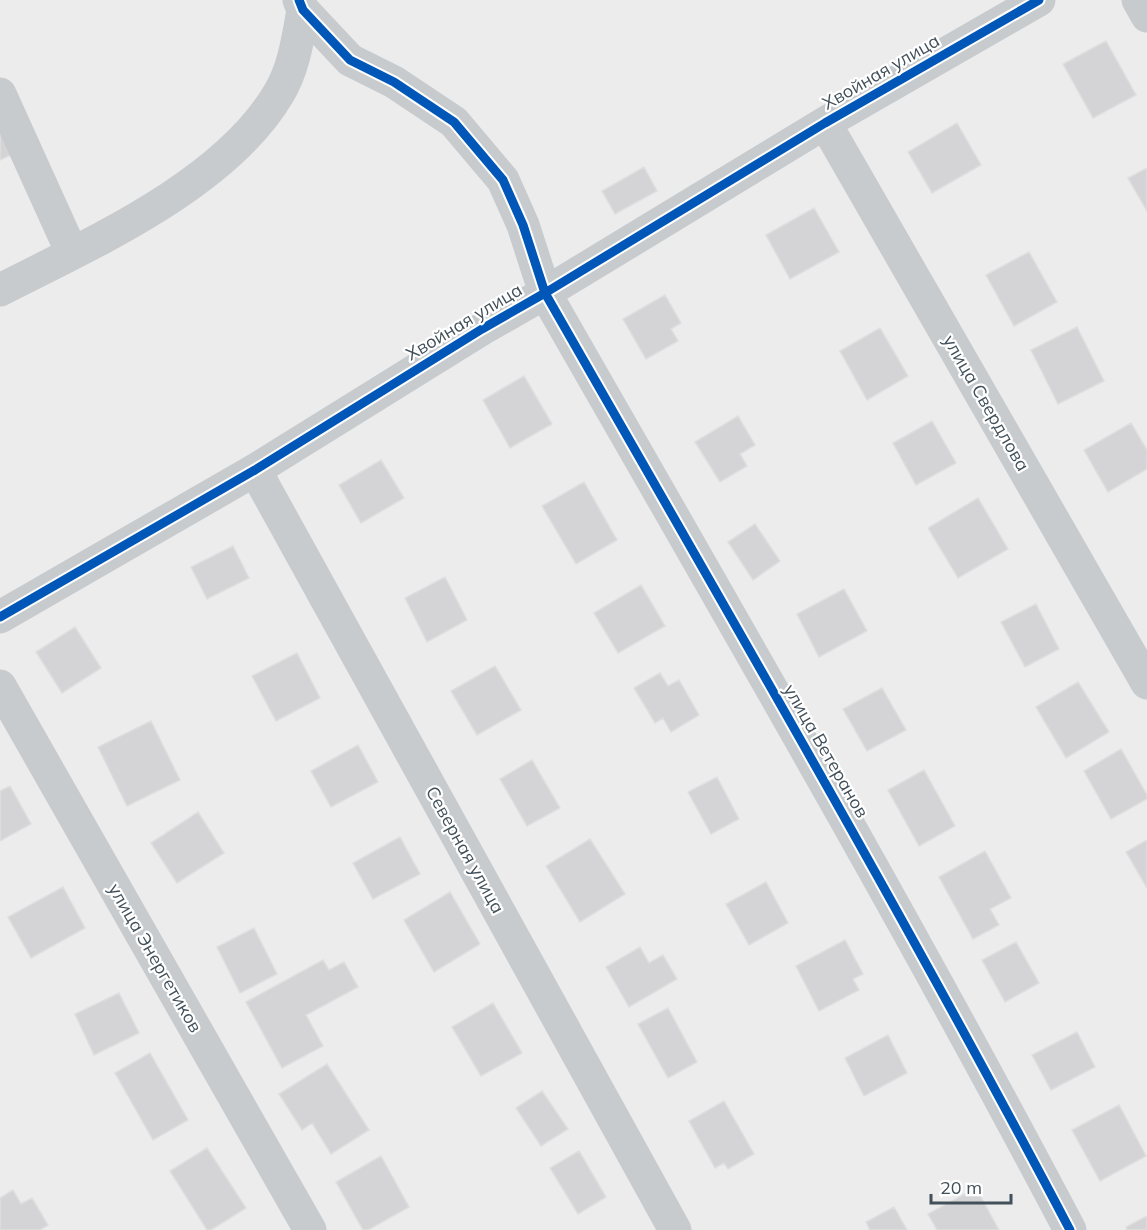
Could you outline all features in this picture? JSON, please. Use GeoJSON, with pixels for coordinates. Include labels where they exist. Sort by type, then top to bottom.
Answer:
{"type":"FeatureCollection","features":[{"type":"Feature","properties":{"kind":"street","name":"Хвойная улица"},"geometry":{"type":"LineString","coordinates":[[0,617],[255,470],[472,335],[825,123],[1039,0]]}},
{"type":"Feature","properties":{"kind":"street"},"geometry":{"type":"LineString","coordinates":[[1138,0],[1147,16]]}},
{"type":"Feature","properties":{"kind":"street"},"geometry":{"type":"LineString","coordinates":[[0,290],[72,253],[173,195],[207,171],[237,144],[260,121],[280,91],[294,55],[308,3]]}},
{"type":"Feature","properties":{"kind":"street","name":"улица Ветеранов"},"geometry":{"type":"LineString","coordinates":[[308,3],[350,60],[394,82],[454,122],[503,180],[523,225],[545,292],[901,917],[1070,1230]]}},
{"type":"Feature","properties":{"kind":"street"},"geometry":{"type":"LineString","coordinates":[[0,94],[72,253]]}},
{"type":"Feature","properties":{"kind":"street","name":"улица Свердлова"},"geometry":{"type":"LineString","coordinates":[[825,123],[1147,683]]}},
{"type":"Feature","properties":{"kind":"street","name":"Северная улица"},"geometry":{"type":"LineString","coordinates":[[255,470],[675,1230]]}},
{"type":"Feature","properties":{"kind":"street","name":"улица Энергетиков"},"geometry":{"type":"LineString","coordinates":[[0,686],[309,1230]]}},
{"type":"Feature","properties":{"kind":"building"},"geometry":{"type":"Polygon","coordinates":[[[1106,41],[1136,95],[1093,118],[1063,64],[1106,41]]]}},
{"type":"Feature","properties":{"kind":"building"},"geometry":{"type":"Polygon","coordinates":[[[957,123],[981,165],[932,193],[908,152],[957,123]]]}},
{"type":"Feature","properties":{"kind":"building"},"geometry":{"type":"Polygon","coordinates":[[[0,132],[11,155],[0,160],[0,132]]]}},
{"type":"Feature","properties":{"kind":"building"},"geometry":{"type":"Polygon","coordinates":[[[644,167],[657,191],[615,214],[602,191],[644,167]]]}},
{"type":"Feature","properties":{"kind":"building"},"geometry":{"type":"Polygon","coordinates":[[[1147,168],[1147,211],[1128,178],[1147,168]]]}},
{"type":"Feature","properties":{"kind":"building"},"geometry":{"type":"Polygon","coordinates":[[[814,208],[839,252],[790,279],[766,235],[814,208]]]}},
{"type":"Feature","properties":{"kind":"building"},"geometry":{"type":"Polygon","coordinates":[[[1029,252],[1057,302],[1014,326],[986,275],[1029,252]]]}},
{"type":"Feature","properties":{"kind":"building"},"geometry":{"type":"Polygon","coordinates":[[[665,295],[681,323],[671,329],[678,341],[646,359],[623,319],[665,295]]]}},
{"type":"Feature","properties":{"kind":"building"},"geometry":{"type":"Polygon","coordinates":[[[1077,327],[1104,381],[1058,404],[1031,350],[1077,327]]]}},
{"type":"Feature","properties":{"kind":"building"},"geometry":{"type":"Polygon","coordinates":[[[880,328],[908,376],[867,400],[840,351],[880,328]]]}},
{"type":"Feature","properties":{"kind":"building"},"geometry":{"type":"Polygon","coordinates":[[[524,376],[552,424],[510,448],[483,400],[524,376]]]}},
{"type":"Feature","properties":{"kind":"building"},"geometry":{"type":"Polygon","coordinates":[[[738,416],[755,445],[740,454],[747,466],[720,482],[695,442],[738,416]]]}},
{"type":"Feature","properties":{"kind":"building"},"geometry":{"type":"Polygon","coordinates":[[[932,421],[956,463],[916,485],[893,443],[932,421]]]}},
{"type":"Feature","properties":{"kind":"building"},"geometry":{"type":"Polygon","coordinates":[[[1131,423],[1147,450],[1147,469],[1108,492],[1084,450],[1131,423]]]}},
{"type":"Feature","properties":{"kind":"building"},"geometry":{"type":"Polygon","coordinates":[[[381,460],[404,498],[361,523],[339,485],[381,460]]]}},
{"type":"Feature","properties":{"kind":"building"},"geometry":{"type":"Polygon","coordinates":[[[584,482],[617,540],[576,564],[542,506],[584,482]]]}},
{"type":"Feature","properties":{"kind":"building"},"geometry":{"type":"Polygon","coordinates":[[[978,498],[1008,549],[958,578],[928,528],[978,498]]]}},
{"type":"Feature","properties":{"kind":"building"},"geometry":{"type":"Polygon","coordinates":[[[755,524],[780,561],[753,580],[728,542],[755,524]]]}},
{"type":"Feature","properties":{"kind":"building"},"geometry":{"type":"Polygon","coordinates":[[[233,546],[249,578],[207,599],[191,567],[233,546]]]}},
{"type":"Feature","properties":{"kind":"building"},"geometry":{"type":"Polygon","coordinates":[[[445,577],[467,620],[427,642],[405,598],[445,577]]]}},
{"type":"Feature","properties":{"kind":"building"},"geometry":{"type":"Polygon","coordinates":[[[641,585],[665,626],[618,653],[594,613],[641,585]]]}},
{"type":"Feature","properties":{"kind":"building"},"geometry":{"type":"Polygon","coordinates":[[[844,589],[867,631],[819,657],[797,614],[844,589]]]}},
{"type":"Feature","properties":{"kind":"building"},"geometry":{"type":"Polygon","coordinates":[[[1036,604],[1059,649],[1025,667],[1001,622],[1036,604]]]}},
{"type":"Feature","properties":{"kind":"building"},"geometry":{"type":"Polygon","coordinates":[[[75,627],[101,668],[62,693],[36,652],[75,627]]]}},
{"type":"Feature","properties":{"kind":"building"},"geometry":{"type":"Polygon","coordinates":[[[297,653],[320,698],[276,721],[252,676],[297,653]]]}},
{"type":"Feature","properties":{"kind":"building"},"geometry":{"type":"Polygon","coordinates":[[[495,666],[521,710],[477,735],[451,691],[495,666]]]}},
{"type":"Feature","properties":{"kind":"building"},"geometry":{"type":"Polygon","coordinates":[[[660,673],[668,686],[679,680],[699,715],[671,732],[663,718],[655,723],[634,688],[660,673]]]}},
{"type":"Feature","properties":{"kind":"building"},"geometry":{"type":"Polygon","coordinates":[[[1078,682],[1109,732],[1066,758],[1036,707],[1078,682]]]}},
{"type":"Feature","properties":{"kind":"building"},"geometry":{"type":"Polygon","coordinates":[[[882,688],[906,730],[867,751],[843,709],[882,688]]]}},
{"type":"Feature","properties":{"kind":"building"},"geometry":{"type":"Polygon","coordinates":[[[151,721],[180,780],[127,806],[98,747],[151,721]]]}},
{"type":"Feature","properties":{"kind":"building"},"geometry":{"type":"Polygon","coordinates":[[[358,745],[378,782],[331,807],[311,771],[358,745]]]}},
{"type":"Feature","properties":{"kind":"building"},"geometry":{"type":"Polygon","coordinates":[[[1121,749],[1147,795],[1147,799],[1111,819],[1084,771],[1121,749]]]}},
{"type":"Feature","properties":{"kind":"building"},"geometry":{"type":"Polygon","coordinates":[[[532,760],[560,808],[527,826],[500,779],[532,760]]]}},
{"type":"Feature","properties":{"kind":"building"},"geometry":{"type":"Polygon","coordinates":[[[924,770],[955,826],[919,846],[888,790],[924,770]]]}},
{"type":"Feature","properties":{"kind":"building"},"geometry":{"type":"Polygon","coordinates":[[[717,777],[739,819],[711,834],[688,792],[717,777]]]}},
{"type":"Feature","properties":{"kind":"building"},"geometry":{"type":"Polygon","coordinates":[[[10,786],[31,824],[0,841],[0,791],[10,786]]]}},
{"type":"Feature","properties":{"kind":"building"},"geometry":{"type":"Polygon","coordinates":[[[198,812],[224,853],[177,883],[151,843],[198,812]]]}},
{"type":"Feature","properties":{"kind":"building"},"geometry":{"type":"Polygon","coordinates":[[[400,837],[420,874],[373,899],[353,863],[400,837]]]}},
{"type":"Feature","properties":{"kind":"building"},"geometry":{"type":"Polygon","coordinates":[[[590,839],[625,894],[580,922],[546,866],[590,839]]]}},
{"type":"Feature","properties":{"kind":"building"},"geometry":{"type":"Polygon","coordinates":[[[1147,840],[1147,888],[1126,852],[1147,840]]]}},
{"type":"Feature","properties":{"kind":"building"},"geometry":{"type":"Polygon","coordinates":[[[985,851],[1011,898],[990,909],[999,925],[973,939],[939,877],[985,851]]]}},
{"type":"Feature","properties":{"kind":"building"},"geometry":{"type":"Polygon","coordinates":[[[766,882],[788,923],[749,945],[726,904],[766,882]]]}},
{"type":"Feature","properties":{"kind":"building"},"geometry":{"type":"Polygon","coordinates":[[[63,887],[85,928],[31,958],[8,917],[63,887]]]}},
{"type":"Feature","properties":{"kind":"building"},"geometry":{"type":"Polygon","coordinates":[[[450,892],[480,944],[434,972],[404,920],[450,892]]]}},
{"type":"Feature","properties":{"kind":"building"},"geometry":{"type":"Polygon","coordinates":[[[254,928],[277,974],[240,993],[217,947],[254,928]]]}},
{"type":"Feature","properties":{"kind":"building"},"geometry":{"type":"Polygon","coordinates":[[[845,940],[863,974],[853,979],[859,990],[819,1011],[796,966],[845,940]]]}},
{"type":"Feature","properties":{"kind":"building"},"geometry":{"type":"Polygon","coordinates":[[[1016,942],[1039,983],[1005,1002],[982,960],[1016,942]]]}},
{"type":"Feature","properties":{"kind":"building"},"geometry":{"type":"Polygon","coordinates":[[[640,947],[649,963],[663,955],[677,979],[629,1007],[606,967],[640,947]]]}},
{"type":"Feature","properties":{"kind":"building"},"geometry":{"type":"Polygon","coordinates":[[[323,960],[329,970],[344,962],[358,987],[306,1015],[323,1046],[282,1068],[246,1002],[323,960]]]}},
{"type":"Feature","properties":{"kind":"building"},"geometry":{"type":"Polygon","coordinates":[[[119,993],[139,1033],[94,1055],[75,1014],[119,993]]]}},
{"type":"Feature","properties":{"kind":"building"},"geometry":{"type":"Polygon","coordinates":[[[493,1003],[522,1053],[481,1076],[452,1027],[493,1003]]]}},
{"type":"Feature","properties":{"kind":"building"},"geometry":{"type":"Polygon","coordinates":[[[668,1008],[697,1062],[668,1078],[638,1024],[668,1008]]]}},
{"type":"Feature","properties":{"kind":"building"},"geometry":{"type":"Polygon","coordinates":[[[1077,1032],[1095,1067],[1051,1090],[1032,1055],[1077,1032]]]}},
{"type":"Feature","properties":{"kind":"building"},"geometry":{"type":"Polygon","coordinates":[[[888,1035],[907,1073],[864,1096],[845,1058],[888,1035]]]}},
{"type":"Feature","properties":{"kind":"building"},"geometry":{"type":"Polygon","coordinates":[[[150,1053],[188,1120],[153,1140],[115,1073],[150,1053]]]}},
{"type":"Feature","properties":{"kind":"building"},"geometry":{"type":"Polygon","coordinates":[[[327,1064],[369,1130],[331,1154],[312,1123],[302,1130],[279,1094],[327,1064]]]}},
{"type":"Feature","properties":{"kind":"building"},"geometry":{"type":"Polygon","coordinates":[[[542,1091],[568,1129],[541,1146],[516,1108],[542,1091]]]}},
{"type":"Feature","properties":{"kind":"building"},"geometry":{"type":"Polygon","coordinates":[[[724,1101],[754,1154],[728,1169],[724,1163],[715,1168],[689,1121],[724,1101]]]}},
{"type":"Feature","properties":{"kind":"building"},"geometry":{"type":"Polygon","coordinates":[[[1119,1105],[1146,1156],[1100,1181],[1072,1130],[1119,1105]]]}},
{"type":"Feature","properties":{"kind":"building"},"geometry":{"type":"Polygon","coordinates":[[[207,1148],[246,1208],[211,1230],[207,1230],[170,1171],[207,1148]]]}},
{"type":"Feature","properties":{"kind":"building"},"geometry":{"type":"Polygon","coordinates":[[[579,1151],[606,1197],[578,1214],[550,1168],[579,1151]]]}},
{"type":"Feature","properties":{"kind":"building"},"geometry":{"type":"Polygon","coordinates":[[[381,1156],[409,1207],[368,1230],[363,1230],[336,1182],[381,1156]]]}},
{"type":"Feature","properties":{"kind":"building"},"geometry":{"type":"Polygon","coordinates":[[[976,1188],[999,1230],[937,1230],[928,1214],[976,1188]]]}},
{"type":"Feature","properties":{"kind":"building"},"geometry":{"type":"Polygon","coordinates":[[[13,1190],[21,1204],[32,1198],[48,1225],[40,1230],[0,1230],[0,1198],[13,1190]]]}},
{"type":"Feature","properties":{"kind":"building"},"geometry":{"type":"Polygon","coordinates":[[[894,1207],[907,1230],[870,1230],[866,1222],[894,1207]]]}},
{"type":"Feature","properties":{"kind":"building"},"geometry":{"type":"Polygon","coordinates":[[[1147,1216],[1147,1230],[1127,1230],[1126,1227],[1147,1216]]]}},
{"type":"Feature","properties":{"kind":"cycle path"},"geometry":{"type":"LineString","coordinates":[[299,0],[303,10],[350,60],[394,82],[454,122],[503,180],[523,225],[545,293],[877,876],[1070,1230]]}},
{"type":"Feature","properties":{"kind":"cycle path"},"geometry":{"type":"LineString","coordinates":[[0,617],[255,470],[482,329],[825,123],[1039,0]]}}]}
